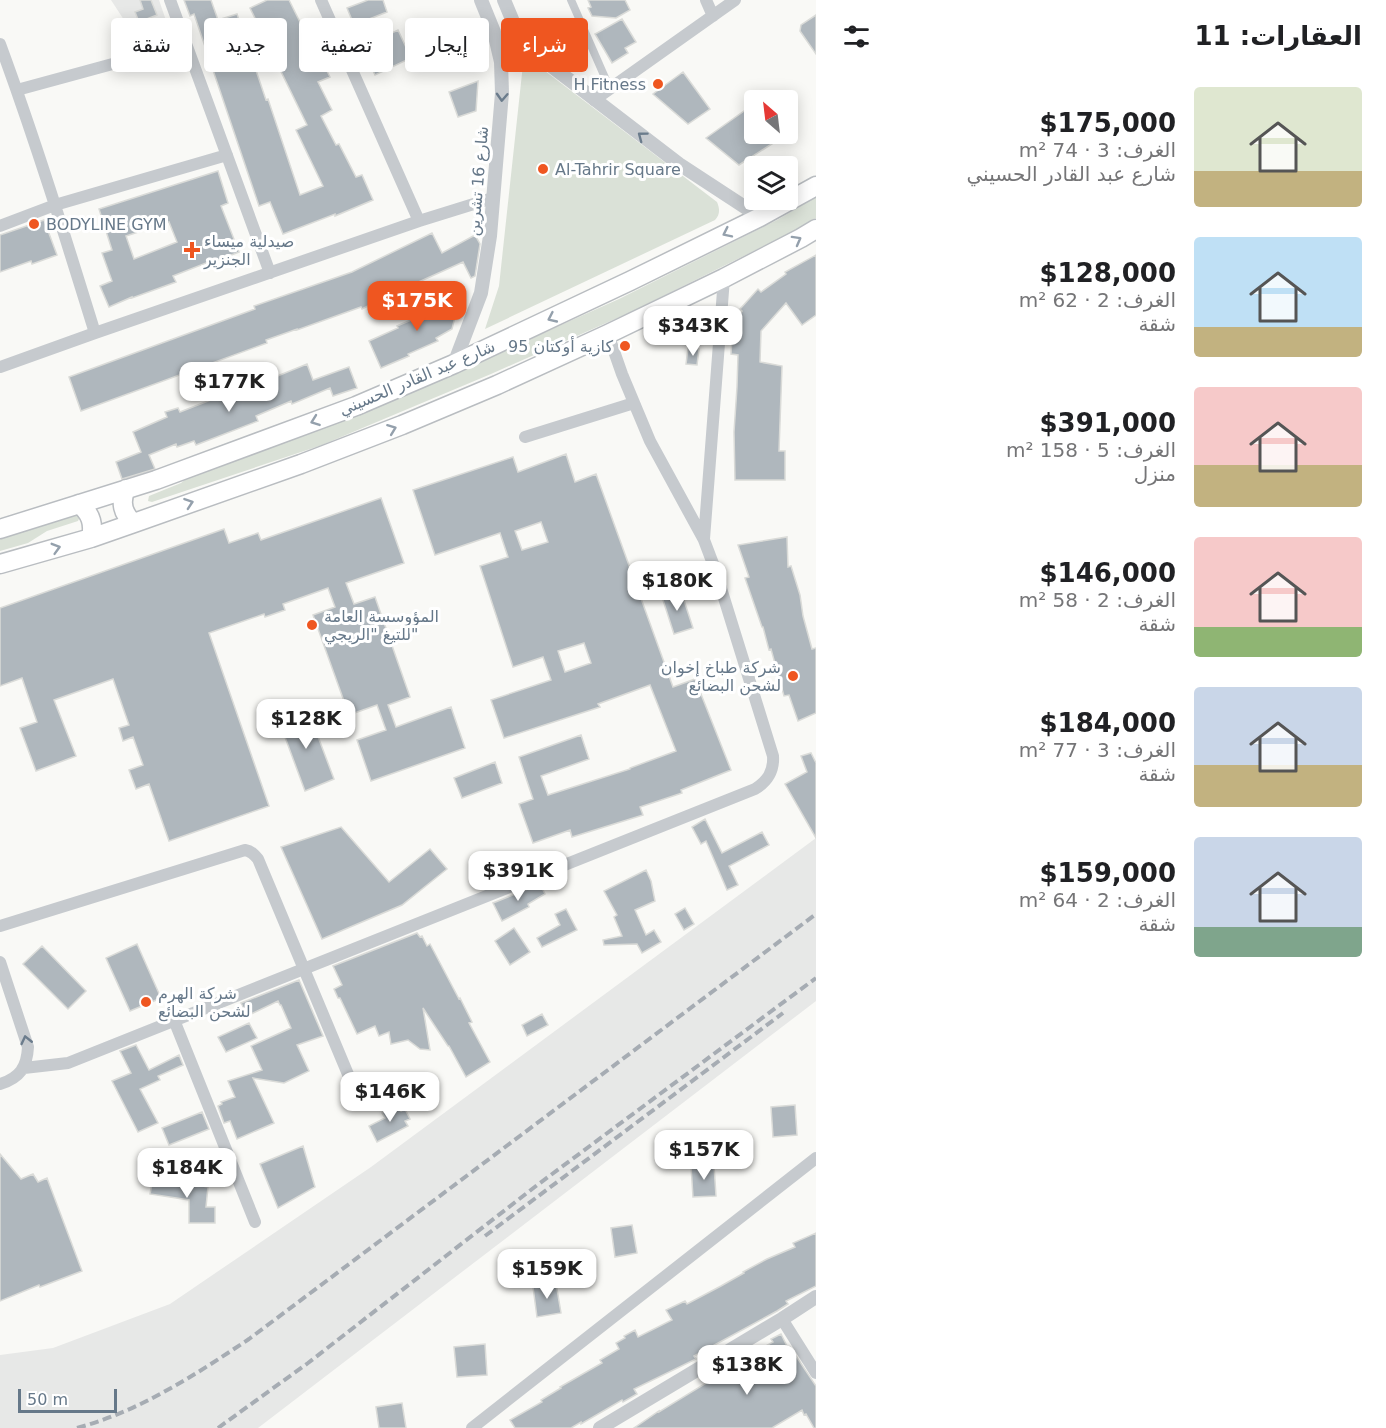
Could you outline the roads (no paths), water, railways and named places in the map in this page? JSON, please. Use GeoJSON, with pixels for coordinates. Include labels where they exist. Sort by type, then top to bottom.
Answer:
{"type":"FeatureCollection","features":[{"type":"Feature","properties":{"kind":"main road","name":"شارع عبد القادر الحسيني"},"geometry":{"type":"LineString","coordinates":[[0,529],[156,480],[356,406],[454,364],[630,281],[760,217],[816,186]]}},
{"type":"Feature","properties":{"kind":"main road"},"geometry":{"type":"LineString","coordinates":[[0,564],[91,538],[301,464],[402,425],[608,334],[724,278],[816,229]]}},
{"type":"Feature","properties":{"kind":"main road"},"geometry":{"type":"LineString","coordinates":[[126,489],[122,500],[124,510],[134,523]]}},
{"type":"Feature","properties":{"kind":"main road"},"geometry":{"type":"LineString","coordinates":[[79,504],[91,519],[91,538]]}},
{"type":"Feature","properties":{"kind":"street"},"geometry":{"type":"LineString","coordinates":[[170,0],[177,18]]}},
{"type":"Feature","properties":{"kind":"street"},"geometry":{"type":"LineString","coordinates":[[321,0],[419,221]]}},
{"type":"Feature","properties":{"kind":"street","name":"شارع 16 تشرين"},"geometry":{"type":"LineString","coordinates":[[454,364],[481,293],[490,236],[502,93],[501,62],[494,32],[481,0]]}},
{"type":"Feature","properties":{"kind":"street"},"geometry":{"type":"LineString","coordinates":[[504,0],[514,24],[527,45],[594,100],[679,164],[760,217]]}},
{"type":"Feature","properties":{"kind":"street"},"geometry":{"type":"LineString","coordinates":[[571,0],[610,89]]}},
{"type":"Feature","properties":{"kind":"street"},"geometry":{"type":"LineString","coordinates":[[706,0],[713,16]]}},
{"type":"Feature","properties":{"kind":"street"},"geometry":{"type":"LineString","coordinates":[[594,100],[735,0]]}},
{"type":"Feature","properties":{"kind":"street"},"geometry":{"type":"LineString","coordinates":[[0,44],[55,205],[95,333]]}},
{"type":"Feature","properties":{"kind":"street"},"geometry":{"type":"LineString","coordinates":[[192,60],[270,273]]}},
{"type":"Feature","properties":{"kind":"street"},"geometry":{"type":"LineString","coordinates":[[17,90],[111,64]]}},
{"type":"Feature","properties":{"kind":"street"},"geometry":{"type":"LineString","coordinates":[[0,226],[55,205],[227,155]]}},
{"type":"Feature","properties":{"kind":"street"},"geometry":{"type":"LineString","coordinates":[[0,367],[419,221],[493,198]]}},
{"type":"Feature","properties":{"kind":"street"},"geometry":{"type":"LineString","coordinates":[[704,540],[724,278]]}},
{"type":"Feature","properties":{"kind":"street"},"geometry":{"type":"LineString","coordinates":[[24,1068],[68,1063],[755,789],[766,781],[772,769],[773,756],[715,569],[704,540],[650,441],[608,334]]}},
{"type":"Feature","properties":{"kind":"street"},"geometry":{"type":"LineString","coordinates":[[525,437],[634,403]]}},
{"type":"Feature","properties":{"kind":"street"},"geometry":{"type":"LineString","coordinates":[[0,926],[245,850],[255,854],[360,1103]]}},
{"type":"Feature","properties":{"kind":"street"},"geometry":{"type":"LineString","coordinates":[[0,962],[28,1047],[28,1058],[24,1068],[10,1081],[0,1084]]}},
{"type":"Feature","properties":{"kind":"street"},"geometry":{"type":"LineString","coordinates":[[174,1020],[255,1222]]}},
{"type":"Feature","properties":{"kind":"street"},"geometry":{"type":"LineString","coordinates":[[472,1428],[816,1158]]}},
{"type":"Feature","properties":{"kind":"street"},"geometry":{"type":"LineString","coordinates":[[600,1428],[816,1297]]}},
{"type":"Feature","properties":{"kind":"street"},"geometry":{"type":"LineString","coordinates":[[782,1319],[816,1373]]}},
{"type":"Feature","properties":{"kind":"railway"},"geometry":{"type":"LineString","coordinates":[[77,1428],[145,1402],[249,1339],[816,914]]}},
{"type":"Feature","properties":{"kind":"railway"},"geometry":{"type":"LineString","coordinates":[[218,1428],[308,1363],[536,1186],[816,978]]}},
{"type":"Feature","properties":{"kind":"railway"},"geometry":{"type":"LineString","coordinates":[[485,1236],[783,1013]]}},
{"type":"Feature","properties":{"kind":"place","name":"H Fitness"},"geometry":{"type":"Point","coordinates":[658,84]}},
{"type":"Feature","properties":{"kind":"place","name":"Al-Tahrir Square"},"geometry":{"type":"Point","coordinates":[543,169]}},
{"type":"Feature","properties":{"kind":"place","name":"BODYLINE GYM"},"geometry":{"type":"Point","coordinates":[34,224]}},
{"type":"Feature","properties":{"kind":"place","name":"صيدلية ميساء الجنزير"},"geometry":{"type":"Point","coordinates":[192,250]}},
{"type":"Feature","properties":{"kind":"place","name":"كازية أوكتان 95"},"geometry":{"type":"Point","coordinates":[625,346]}},
{"type":"Feature","properties":{"kind":"place","name":"المؤوسسة العامة للتيغ \"الريجي\""},"geometry":{"type":"Point","coordinates":[312,625]}},
{"type":"Feature","properties":{"kind":"place","name":"شركة طباخ إخوان لشحن البضائع"},"geometry":{"type":"Point","coordinates":[793,676]}},
{"type":"Feature","properties":{"kind":"place","name":"شركة الهرم لشحن البضائع"},"geometry":{"type":"Point","coordinates":[146,1002]}}]}
